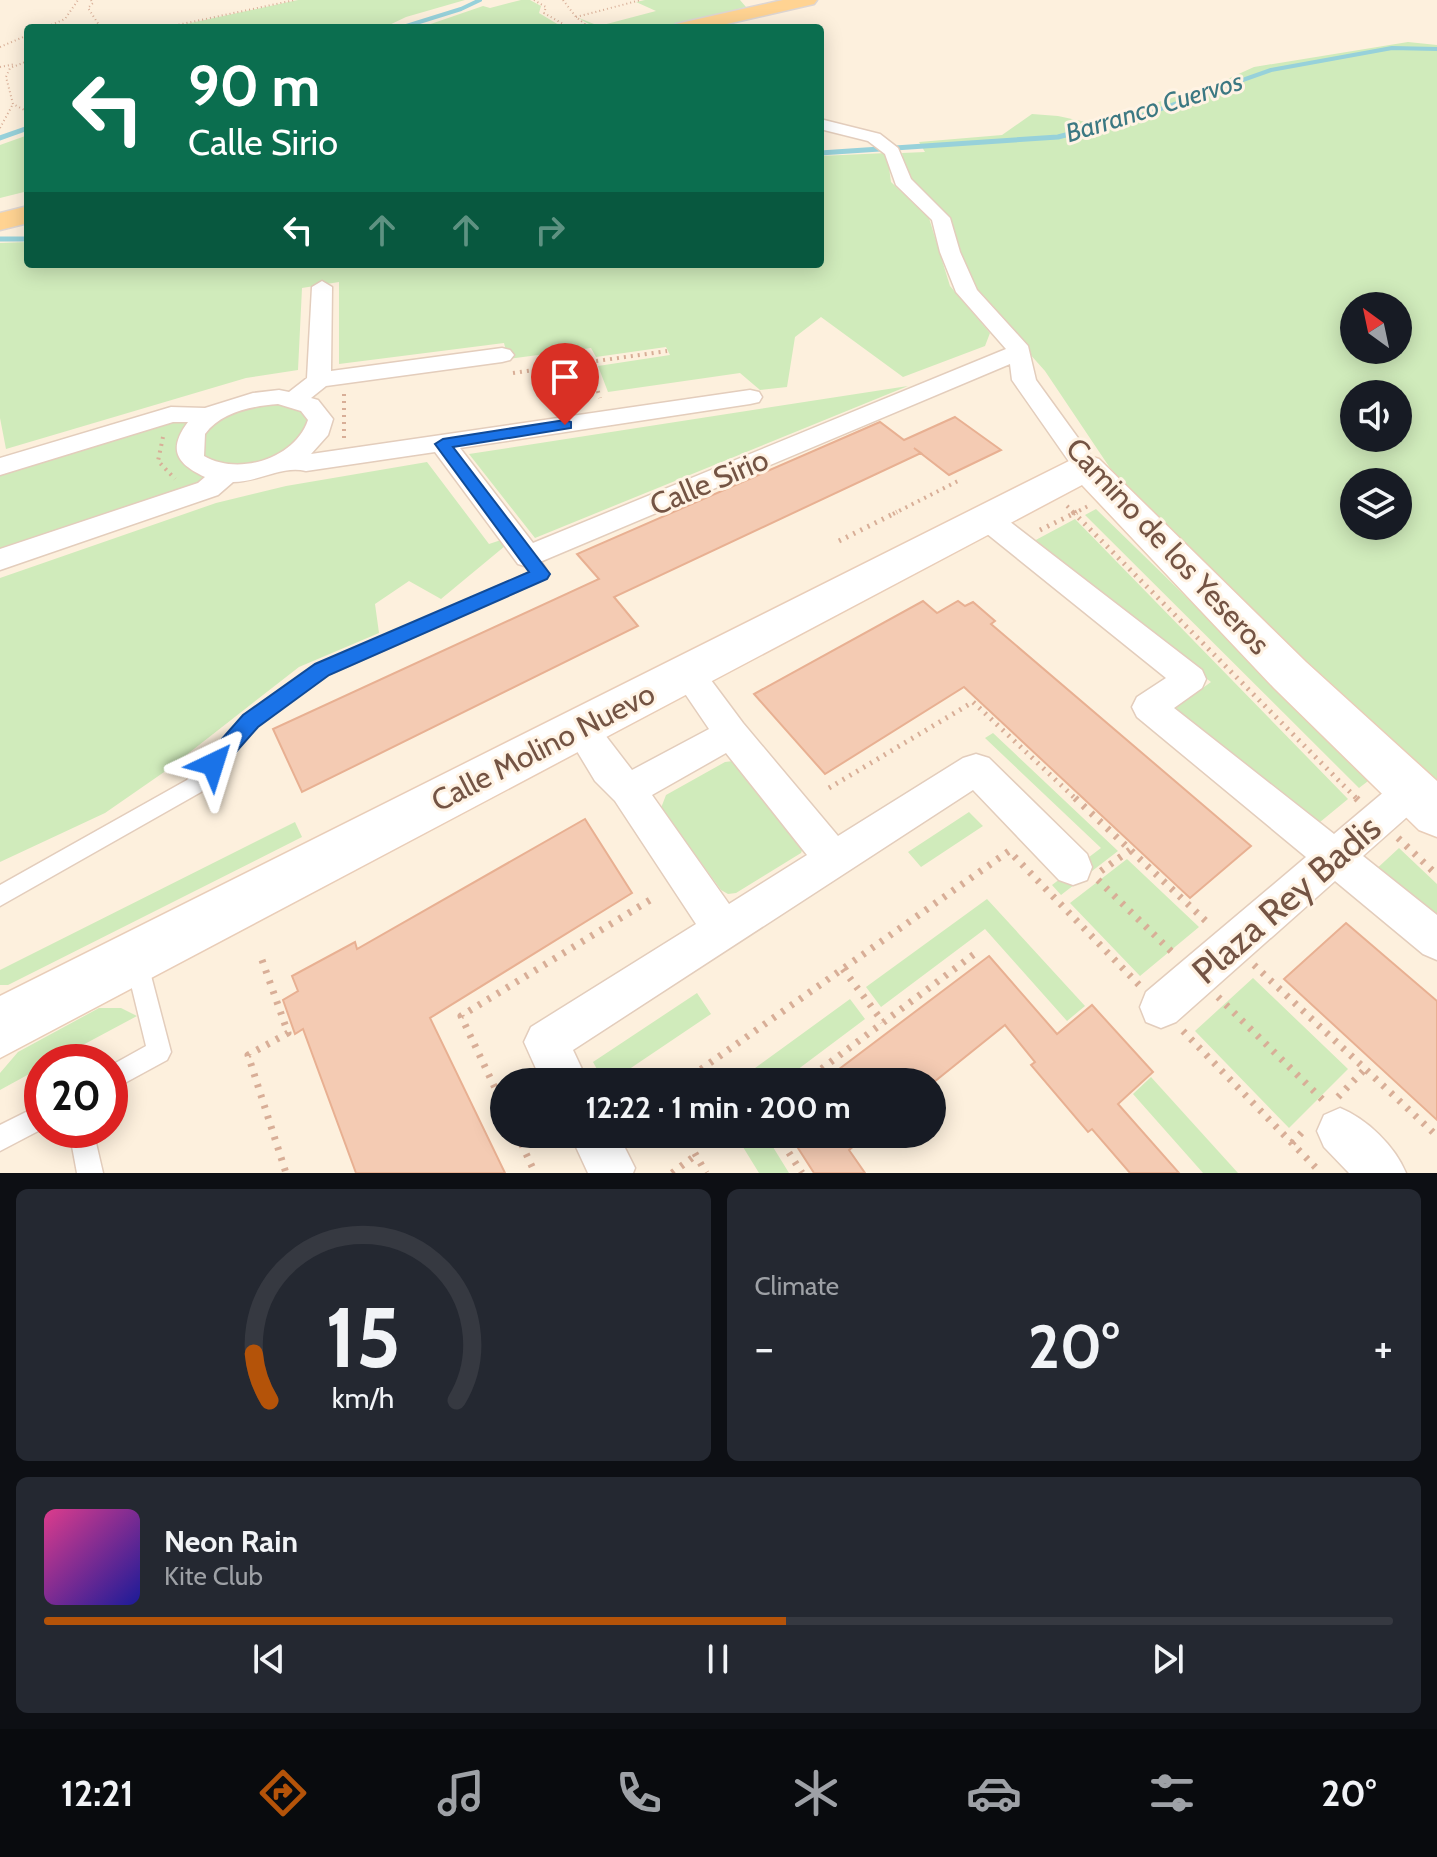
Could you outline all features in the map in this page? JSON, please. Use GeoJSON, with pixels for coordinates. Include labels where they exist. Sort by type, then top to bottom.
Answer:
{"type":"FeatureCollection","features":[{"type":"Feature","properties":{"kind":"main road"},"geometry":{"type":"LineString","coordinates":[[701,24],[808,0]]}},
{"type":"Feature","properties":{"kind":"main road"},"geometry":{"type":"LineString","coordinates":[[737,24],[829,3]]}},
{"type":"Feature","properties":{"kind":"main road"},"geometry":{"type":"LineString","coordinates":[[0,210],[24,203]]}},
{"type":"Feature","properties":{"kind":"main road"},"geometry":{"type":"LineString","coordinates":[[0,222],[24,215]]}},
{"type":"Feature","properties":{"kind":"street","name":"Camino de los Yeseros"},"geometry":{"type":"LineString","coordinates":[[824,125],[878,138],[893,150],[902,181],[941,218],[950,252],[967,292],[1020,351],[1024,380],[1078,495],[1290,675],[1424,803]]}},
{"type":"Feature","properties":{"kind":"street"},"geometry":{"type":"LineString","coordinates":[[319,380],[322,287]]}},
{"type":"Feature","properties":{"kind":"street","name":"Calle Sirio"},"geometry":{"type":"LineString","coordinates":[[528,557],[1020,351]]}},
{"type":"Feature","properties":{"kind":"street"},"geometry":{"type":"LineString","coordinates":[[295,399],[319,380],[502,355]]}},
{"type":"Feature","properties":{"kind":"street"},"geometry":{"type":"LineString","coordinates":[[291,459],[306,463],[750,397]]}},
{"type":"Feature","properties":{"kind":"street"},"geometry":{"type":"LineString","coordinates":[[252,399],[295,399],[309,404],[318,413],[321,423],[317,435],[291,459],[259,470],[227,473],[208,470],[195,462],[189,452],[189,440],[210,416],[252,399]]}},
{"type":"Feature","properties":{"kind":"street"},"geometry":{"type":"LineString","coordinates":[[0,467],[171,414],[210,416]]}},
{"type":"Feature","properties":{"kind":"street"},"geometry":{"type":"LineString","coordinates":[[443,444],[528,557]]}},
{"type":"Feature","properties":{"kind":"street"},"geometry":{"type":"LineString","coordinates":[[0,560],[208,489],[227,473]]}},
{"type":"Feature","properties":{"kind":"street","name":"Calle Molino Nuevo"},"geometry":{"type":"LineString","coordinates":[[0,1028],[687,673],[972,500],[1078,495]]}},
{"type":"Feature","properties":{"kind":"street"},"geometry":{"type":"LineString","coordinates":[[972,500],[1190,679],[1149,707],[1437,940]]}},
{"type":"Feature","properties":{"kind":"street"},"geometry":{"type":"LineString","coordinates":[[687,673],[731,733],[834,859]]}},
{"type":"Feature","properties":{"kind":"street"},"geometry":{"type":"LineString","coordinates":[[580,728],[608,770],[628,790],[723,929]]}},
{"type":"Feature","properties":{"kind":"street"},"geometry":{"type":"LineString","coordinates":[[628,790],[731,733]]}},
{"type":"Feature","properties":{"kind":"street"},"geometry":{"type":"LineString","coordinates":[[559,1068],[546,1042],[976,769],[1084,871]]}},
{"type":"Feature","properties":{"kind":"street","name":"Plaza Rey Badis"},"geometry":{"type":"LineString","coordinates":[[1161,1007],[1335,857],[1424,803]]}},
{"type":"Feature","properties":{"kind":"street"},"geometry":{"type":"LineString","coordinates":[[1334,1118],[1382,1173]]}},
{"type":"Feature","properties":{"kind":"lane"},"geometry":{"type":"LineString","coordinates":[[0,896],[194,786],[250,721],[322,670],[541,574],[528,557]]}},
{"type":"Feature","properties":{"kind":"lane"},"geometry":{"type":"LineString","coordinates":[[128,1069],[159,1052],[135,958]]}},
{"type":"Feature","properties":{"kind":"lane"},"geometry":{"type":"LineString","coordinates":[[0,1139],[24,1126]]}},
{"type":"Feature","properties":{"kind":"lane"},"geometry":{"type":"LineString","coordinates":[[85,1148],[90,1173]]}},
{"type":"Feature","properties":{"kind":"path"},"geometry":{"type":"LineString","coordinates":[[53,24],[65,19],[78,0]]}},
{"type":"Feature","properties":{"kind":"path"},"geometry":{"type":"LineString","coordinates":[[91,0],[93,3],[88,8],[98,24]]}},
{"type":"Feature","properties":{"kind":"path"},"geometry":{"type":"LineString","coordinates":[[182,24],[295,0]]}},
{"type":"Feature","properties":{"kind":"path"},"geometry":{"type":"LineString","coordinates":[[534,0],[546,7],[544,13],[562,24]]}},
{"type":"Feature","properties":{"kind":"path"},"geometry":{"type":"LineString","coordinates":[[563,0],[585,24]]}},
{"type":"Feature","properties":{"kind":"path"},"geometry":{"type":"LineString","coordinates":[[576,17],[641,0]]}},
{"type":"Feature","properties":{"kind":"path"},"geometry":{"type":"LineString","coordinates":[[0,47],[24,37]]}},
{"type":"Feature","properties":{"kind":"path"},"geometry":{"type":"LineString","coordinates":[[0,67],[24,62]]}},
{"type":"Feature","properties":{"kind":"path"},"geometry":{"type":"LineString","coordinates":[[20,63],[10,68],[6,77],[11,86],[13,104],[24,110]]}},
{"type":"Feature","properties":{"kind":"path"},"geometry":{"type":"LineString","coordinates":[[0,128],[13,104]]}},
{"type":"Feature","properties":{"kind":"path"},"geometry":{"type":"LineString","coordinates":[[585,351],[600,398]]}},
{"type":"Feature","properties":{"kind":"path"},"geometry":{"type":"LineString","coordinates":[[1037,531],[1078,495],[1361,803]]}},
{"type":"Feature","properties":{"kind":"path"},"geometry":{"type":"LineString","coordinates":[[839,541],[972,500]]}},
{"type":"Feature","properties":{"kind":"path"},"geometry":{"type":"LineString","coordinates":[[1397,837],[1437,875]]}},
{"type":"Feature","properties":{"kind":"path"},"geometry":{"type":"LineString","coordinates":[[703,1068],[1009,851],[1321,1173]]}},
{"type":"Feature","properties":{"kind":"path"},"geometry":{"type":"LineString","coordinates":[[1084,871],[1178,957]]}},
{"type":"Feature","properties":{"kind":"path"},"geometry":{"type":"LineString","coordinates":[[490,1077],[461,1016],[650,900]]}},
{"type":"Feature","properties":{"kind":"path"},"geometry":{"type":"LineString","coordinates":[[823,1068],[977,952]]}},
{"type":"Feature","properties":{"kind":"path"},"geometry":{"type":"LineString","coordinates":[[262,960],[288,1033],[248,1055],[286,1173]]}},
{"type":"Feature","properties":{"kind":"path"},"geometry":{"type":"LineString","coordinates":[[1254,964],[1437,1136]]}},
{"type":"Feature","properties":{"kind":"path"},"geometry":{"type":"LineString","coordinates":[[843,969],[883,1023]]}},
{"type":"Feature","properties":{"kind":"path"},"geometry":{"type":"LineString","coordinates":[[1217,996],[1334,1118]]}},
{"type":"Feature","properties":{"kind":"path"},"geometry":{"type":"LineString","coordinates":[[523,1148],[535,1173]]}},
{"type":"Feature","properties":{"kind":"path"},"geometry":{"type":"LineString","coordinates":[[692,1148],[706,1173]]}},
{"type":"Feature","properties":{"kind":"path"},"geometry":{"type":"LineString","coordinates":[[786,1148],[802,1173]]}},
{"type":"Feature","properties":{"kind":"path"},"geometry":{"type":"LineString","coordinates":[[672,1173],[696,1155]]}},
{"type":"Feature","properties":{"kind":"green space"},"geometry":{"type":"Polygon","coordinates":[[[298,0],[465,0],[391,24],[186,24],[298,0]]]}},
{"type":"Feature","properties":{"kind":"green space"},"geometry":{"type":"Polygon","coordinates":[[[530,0],[541,6],[539,13],[557,24],[431,24],[483,6],[490,8],[530,0]]]}},
{"type":"Feature","properties":{"kind":"green space"},"geometry":{"type":"Polygon","coordinates":[[[740,0],[746,7],[674,24],[607,24],[656,11],[636,2],[740,0]]]}},
{"type":"Feature","properties":{"kind":"green space"},"geometry":{"type":"Polygon","coordinates":[[[1408,42],[1437,45],[1437,786],[1174,538],[1110,468],[1045,371],[968,285],[938,212],[907,176],[902,153],[925,152],[919,142],[1002,135],[1032,114],[1100,125],[1138,108],[1212,86],[1254,67],[1408,42]]]}},
{"type":"Feature","properties":{"kind":"green space"},"geometry":{"type":"Polygon","coordinates":[[[24,136],[24,192],[0,198],[0,145],[24,136]]]}},
{"type":"Feature","properties":{"kind":"green space"},"geometry":{"type":"Polygon","coordinates":[[[887,153],[891,182],[929,218],[950,286],[990,333],[985,346],[903,377],[821,317],[795,337],[787,387],[760,390],[740,373],[608,392],[598,366],[670,355],[666,347],[596,357],[591,348],[508,359],[504,343],[339,364],[339,282],[302,288],[298,370],[246,378],[6,449],[0,418],[0,243],[24,242],[24,268],[824,268],[824,156],[887,153]]]}},
{"type":"Feature","properties":{"kind":"green space"},"geometry":{"type":"Polygon","coordinates":[[[908,386],[535,538],[469,454],[908,386]]]}},
{"type":"Feature","properties":{"kind":"green space"},"geometry":{"type":"Polygon","coordinates":[[[268,402],[297,407],[311,422],[309,433],[283,452],[260,463],[236,465],[204,458],[199,439],[205,430],[239,410],[268,402]]]}},
{"type":"Feature","properties":{"kind":"green space"},"geometry":{"type":"Polygon","coordinates":[[[170,418],[190,420],[180,441],[180,457],[190,468],[211,479],[0,555],[0,471],[170,418]]]}},
{"type":"Feature","properties":{"kind":"green space"},"geometry":{"type":"Polygon","coordinates":[[[427,462],[489,544],[501,540],[505,546],[441,599],[409,581],[375,604],[379,633],[299,667],[167,770],[105,813],[0,862],[0,578],[216,503],[286,486],[427,462]]]}},
{"type":"Feature","properties":{"kind":"green space"},"geometry":{"type":"Polygon","coordinates":[[[1096,509],[1372,778],[1359,788],[1085,515],[1096,509]]]}},
{"type":"Feature","properties":{"kind":"green space"},"geometry":{"type":"Polygon","coordinates":[[[1075,519],[1348,799],[1314,827],[1171,711],[1211,682],[1032,542],[1075,519]]]}},
{"type":"Feature","properties":{"kind":"green space"},"geometry":{"type":"Polygon","coordinates":[[[993,733],[1118,851],[1061,895],[1052,885],[1101,848],[985,738],[993,733]]]}},
{"type":"Feature","properties":{"kind":"green space"},"geometry":{"type":"Polygon","coordinates":[[[733,761],[803,848],[801,853],[736,893],[728,894],[721,890],[661,808],[666,795],[725,762],[733,761]]]}},
{"type":"Feature","properties":{"kind":"green space"},"geometry":{"type":"Polygon","coordinates":[[[969,812],[983,826],[921,867],[908,852],[969,812]]]}},
{"type":"Feature","properties":{"kind":"green space"},"geometry":{"type":"Polygon","coordinates":[[[295,822],[302,837],[8,985],[0,985],[0,970],[295,822]]]}},
{"type":"Feature","properties":{"kind":"green space"},"geometry":{"type":"Polygon","coordinates":[[[1399,848],[1437,884],[1437,926],[1372,873],[1399,848]]]}},
{"type":"Feature","properties":{"kind":"green space"},"geometry":{"type":"Polygon","coordinates":[[[1127,859],[1199,927],[1140,976],[1070,903],[1127,859]]]}},
{"type":"Feature","properties":{"kind":"green space"},"geometry":{"type":"Polygon","coordinates":[[[987,899],[1085,1006],[1067,1021],[985,929],[881,1007],[866,987],[987,899]]]}},
{"type":"Feature","properties":{"kind":"green space"},"geometry":{"type":"Polygon","coordinates":[[[1253,978],[1348,1069],[1289,1128],[1195,1031],[1253,978]]]}},
{"type":"Feature","properties":{"kind":"green space"},"geometry":{"type":"Polygon","coordinates":[[[697,993],[711,1014],[631,1068],[596,1068],[593,1062],[697,993]]]}},
{"type":"Feature","properties":{"kind":"green space"},"geometry":{"type":"Polygon","coordinates":[[[850,999],[865,1019],[800,1068],[755,1068],[850,999]]]}},
{"type":"Feature","properties":{"kind":"green space"},"geometry":{"type":"Polygon","coordinates":[[[99,1008],[121,1008],[137,1016],[85,1044],[33,1044],[99,1008]]]}},
{"type":"Feature","properties":{"kind":"green space"},"geometry":{"type":"Polygon","coordinates":[[[24,1049],[24,1077],[0,1090],[0,1073],[24,1049]]]}},
{"type":"Feature","properties":{"kind":"green space"},"geometry":{"type":"Polygon","coordinates":[[[1151,1077],[1238,1173],[1203,1173],[1133,1094],[1151,1077]]]}},
{"type":"Feature","properties":{"kind":"green space"},"geometry":{"type":"Polygon","coordinates":[[[744,1148],[774,1148],[789,1173],[759,1173],[744,1148]]]}},
{"type":"Feature","properties":{"kind":"building"},"geometry":{"type":"Polygon","coordinates":[[[955,417],[1001,450],[949,475],[921,453],[614,597],[638,626],[302,792],[273,729],[599,579],[577,554],[880,422],[904,440],[955,417]]]}},
{"type":"Feature","properties":{"kind":"building"},"geometry":{"type":"Polygon","coordinates":[[[923,601],[937,613],[958,601],[965,606],[973,602],[995,621],[991,624],[1251,846],[1190,898],[964,687],[825,774],[754,694],[923,601]]]}},
{"type":"Feature","properties":{"kind":"building"},"geometry":{"type":"Polygon","coordinates":[[[585,819],[632,893],[430,1018],[490,1142],[490,1148],[493,1148],[505,1173],[356,1173],[303,1029],[295,1034],[283,1000],[298,991],[292,976],[355,942],[357,949],[585,819]]]}},
{"type":"Feature","properties":{"kind":"building"},"geometry":{"type":"Polygon","coordinates":[[[1346,923],[1437,1001],[1437,1120],[1284,979],[1346,923]]]}},
{"type":"Feature","properties":{"kind":"building"},"geometry":{"type":"Polygon","coordinates":[[[989,956],[1057,1034],[1092,1005],[1153,1072],[1118,1104],[1179,1173],[1130,1173],[1092,1129],[1088,1132],[1031,1065],[1035,1062],[1005,1025],[946,1072],[946,1068],[841,1068],[989,956]]]}},
{"type":"Feature","properties":{"kind":"building"},"geometry":{"type":"Polygon","coordinates":[[[798,1148],[852,1148],[849,1150],[865,1173],[814,1173],[798,1148]]]}},
{"type":"Feature","properties":{"kind":"waterway"},"geometry":{"type":"LineString","coordinates":[[413,24],[480,0]]}},
{"type":"Feature","properties":{"kind":"waterway","name":"Barranco Cuervos"},"geometry":{"type":"LineString","coordinates":[[1096,127],[1138,117],[1271,70],[1392,48],[1437,49]]}},
{"type":"Feature","properties":{"kind":"waterway","name":"Barranco Cuervos"},"geometry":{"type":"LineString","coordinates":[[824,153],[1058,137],[1096,127]]}},
{"type":"Feature","properties":{"kind":"waterway","name":"Barranco Cuervos"},"geometry":{"type":"LineString","coordinates":[[1092,128],[1096,127]]}},
{"type":"Feature","properties":{"kind":"waterway"},"geometry":{"type":"LineString","coordinates":[[0,138],[24,129]]}},
{"type":"Feature","properties":{"kind":"waterway","name":"Barranco Cuervos"},"geometry":{"type":"LineString","coordinates":[[0,239],[24,239]]}},
{"type":"Feature","properties":{"kind":"route"},"geometry":{"type":"LineString","coordinates":[[213,764],[250,721],[322,670],[541,574],[443,444],[565,425]]}}]}
